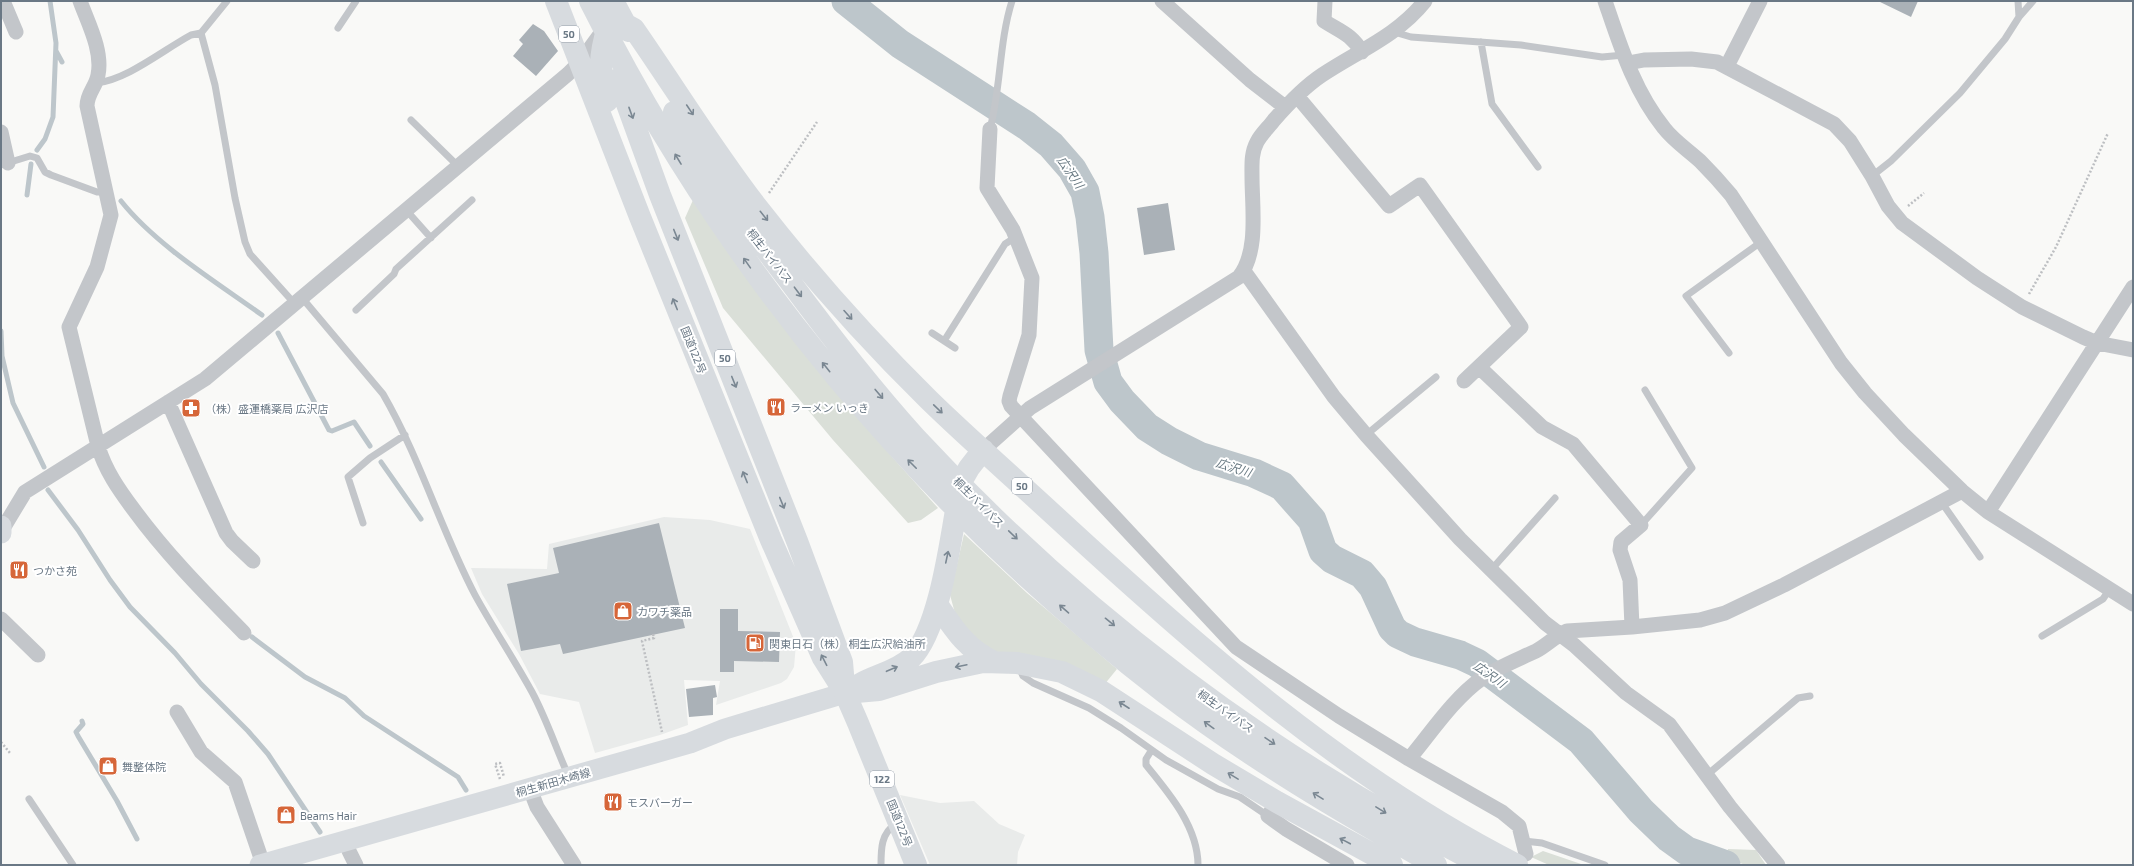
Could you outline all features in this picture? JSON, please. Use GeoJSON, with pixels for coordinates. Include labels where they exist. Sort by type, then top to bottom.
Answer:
{"type":"FeatureCollection","features":[{"type":"Feature","properties":{"kind":"highway","name":"国道122号"},"geometry":{"type":"LineString","coordinates":[[556,1],[630,191],[771,540],[823,658],[845,693],[900,822],[916,865]]}},
{"type":"Feature","properties":{"kind":"highway","name":"桐生バイパス"},"geometry":{"type":"LineString","coordinates":[[590,1],[638,93],[707,187],[743,221],[847,356],[913,435],[975,499],[1087,604],[1151,655],[1235,718],[1281,749],[1391,816],[1483,865]]}},
{"type":"Feature","properties":{"kind":"highway","name":"国道122号"},"geometry":{"type":"LineString","coordinates":[[611,7],[627,104],[663,201],[797,541],[842,662],[845,693]]}},
{"type":"Feature","properties":{"kind":"highway","name":"桐生バイパス"},"geometry":{"type":"LineString","coordinates":[[611,7],[669,104],[707,187],[756,276],[828,370],[909,461],[940,491],[969,523],[1079,622],[1167,694],[1269,766],[1367,826],[1436,865]]}},
{"type":"Feature","properties":{"kind":"highway"},"geometry":{"type":"LineString","coordinates":[[611,7],[602,46],[600,66],[611,117],[631,174],[630,191]]}},
{"type":"Feature","properties":{"kind":"highway","name":"50"},"geometry":{"type":"LineString","coordinates":[[611,7],[621,22],[634,29],[756,206],[833,299],[869,339],[983,450],[1176,627],[1225,668],[1313,737],[1360,771],[1444,824],[1523,853]]}},
{"type":"Feature","properties":{"kind":"highway"},"geometry":{"type":"LineString","coordinates":[[845,693],[875,676],[895,668],[910,658],[926,637],[937,604],[962,482],[969,468],[983,450]]}},
{"type":"Feature","properties":{"kind":"highway"},"geometry":{"type":"LineString","coordinates":[[937,604],[963,641],[977,653],[994,662]]}},
{"type":"Feature","properties":{"kind":"highway"},"geometry":{"type":"LineString","coordinates":[[845,693],[879,690],[936,672],[994,662],[1017,663],[1062,672],[1088,684],[1213,764],[1273,809],[1392,865]]}},
{"type":"Feature","properties":{"kind":"main road","name":"桐生新田木崎線"},"geometry":{"type":"LineString","coordinates":[[261,865],[690,743],[725,729],[845,693]]}},
{"type":"Feature","properties":{"kind":"street"},"geometry":{"type":"LineString","coordinates":[[3,1],[16,32]]}},
{"type":"Feature","properties":{"kind":"street"},"geometry":{"type":"LineString","coordinates":[[80,1],[93,37],[100,68],[96,83],[89,93],[87,106],[111,215],[100,259],[69,327],[98,446],[101,457],[118,489],[156,539],[178,566],[244,633]]}},
{"type":"Feature","properties":{"kind":"street"},"geometry":{"type":"LineString","coordinates":[[1,529],[25,492],[205,379],[459,167],[580,62],[611,7],[625,1]]}},
{"type":"Feature","properties":{"kind":"street"},"geometry":{"type":"LineString","coordinates":[[1162,1],[1250,80],[1285,107]]}},
{"type":"Feature","properties":{"kind":"street"},"geometry":{"type":"LineString","coordinates":[[1325,1],[1324,21],[1347,34],[1356,42],[1362,52]]}},
{"type":"Feature","properties":{"kind":"street"},"geometry":{"type":"LineString","coordinates":[[983,450],[1020,415],[1093,367],[1115,355],[1232,281],[1244,271],[1252,237],[1253,150],[1257,141],[1285,107],[1321,76],[1394,32],[1425,1]]}},
{"type":"Feature","properties":{"kind":"street"},"geometry":{"type":"LineString","coordinates":[[1604,1],[1644,101],[1675,140],[1717,178],[1731,195],[1841,363],[1865,392],[1904,434],[1962,491],[1988,512],[2133,604]]}},
{"type":"Feature","properties":{"kind":"street"},"geometry":{"type":"LineString","coordinates":[[1726,66],[1760,1]]}},
{"type":"Feature","properties":{"kind":"street"},"geometry":{"type":"LineString","coordinates":[[1626,59],[1691,59],[1717,62],[1834,124],[1850,141],[1872,176],[1888,206],[1902,223],[1977,278],[2022,307],[2097,343],[2133,350]]}},
{"type":"Feature","properties":{"kind":"street"},"geometry":{"type":"LineString","coordinates":[[1297,96],[1388,206],[1420,185],[1521,327],[1464,381]]}},
{"type":"Feature","properties":{"kind":"street"},"geometry":{"type":"LineString","coordinates":[[991,123],[987,188],[1016,236],[1032,278],[1032,315],[1029,335],[1009,401],[1011,406],[1236,647],[1339,716],[1409,759],[1502,812],[1519,826],[1523,853]]}},
{"type":"Feature","properties":{"kind":"street"},"geometry":{"type":"LineString","coordinates":[[1,132],[5,164]]}},
{"type":"Feature","properties":{"kind":"street"},"geometry":{"type":"LineString","coordinates":[[1244,271],[1334,397],[1366,435],[1460,539],[1558,635],[1574,645],[1626,693],[1669,724],[1730,807],[1778,865]]}},
{"type":"Feature","properties":{"kind":"street"},"geometry":{"type":"LineString","coordinates":[[1988,512],[2133,287]]}},
{"type":"Feature","properties":{"kind":"street"},"geometry":{"type":"LineString","coordinates":[[1479,367],[1542,427],[1573,444],[1641,525],[1621,542],[1620,550],[1630,580],[1632,628]]}},
{"type":"Feature","properties":{"kind":"street"},"geometry":{"type":"LineString","coordinates":[[168,402],[226,533],[232,541],[253,561]]}},
{"type":"Feature","properties":{"kind":"street"},"geometry":{"type":"LineString","coordinates":[[1409,759],[1453,706],[1480,680],[1502,666],[1537,650],[1558,635],[1567,631],[1632,628],[1700,620],[1725,613],[1784,585],[1942,503],[1962,491]]}},
{"type":"Feature","properties":{"kind":"street"},"geometry":{"type":"LineString","coordinates":[[1,619],[38,655]]}},
{"type":"Feature","properties":{"kind":"street"},"geometry":{"type":"LineString","coordinates":[[177,712],[201,752],[235,782],[261,865]]}},
{"type":"Feature","properties":{"kind":"street"},"geometry":{"type":"LineString","coordinates":[[530,789],[537,807],[574,865]]}},
{"type":"Feature","properties":{"kind":"street"},"geometry":{"type":"LineString","coordinates":[[1273,809],[1286,829],[1347,865]]}},
{"type":"Feature","properties":{"kind":"street"},"geometry":{"type":"LineString","coordinates":[[347,840],[349,851],[356,865]]}},
{"type":"Feature","properties":{"kind":"lane"},"geometry":{"type":"LineString","coordinates":[[96,83],[111,81],[129,72],[185,38],[201,33],[227,1]]}},
{"type":"Feature","properties":{"kind":"lane"},"geometry":{"type":"LineString","coordinates":[[338,28],[356,1]]}},
{"type":"Feature","properties":{"kind":"lane"},"geometry":{"type":"LineString","coordinates":[[991,123],[995,98],[998,90],[1005,27],[1012,1]]}},
{"type":"Feature","properties":{"kind":"lane"},"geometry":{"type":"LineString","coordinates":[[2018,1],[2019,17]]}},
{"type":"Feature","properties":{"kind":"lane"},"geometry":{"type":"LineString","coordinates":[[1872,176],[1891,161],[1960,93],[2004,39],[2019,17],[2034,1]]}},
{"type":"Feature","properties":{"kind":"lane"},"geometry":{"type":"LineString","coordinates":[[1394,32],[1411,37],[1521,45],[1626,59]]}},
{"type":"Feature","properties":{"kind":"lane"},"geometry":{"type":"LineString","coordinates":[[201,33],[216,85],[235,198],[245,242],[250,254],[299,301],[383,394],[405,435],[475,595],[532,693],[569,778]]}},
{"type":"Feature","properties":{"kind":"lane"},"geometry":{"type":"LineString","coordinates":[[1481,42],[1492,104],[1538,167]]}},
{"type":"Feature","properties":{"kind":"lane"},"geometry":{"type":"LineString","coordinates":[[411,120],[459,167]]}},
{"type":"Feature","properties":{"kind":"lane"},"geometry":{"type":"LineString","coordinates":[[5,164],[30,156],[37,158],[45,172],[51,175],[97,192],[107,192]]}},
{"type":"Feature","properties":{"kind":"lane"},"geometry":{"type":"LineString","coordinates":[[356,310],[472,200]]}},
{"type":"Feature","properties":{"kind":"lane"},"geometry":{"type":"LineString","coordinates":[[407,211],[431,238]]}},
{"type":"Feature","properties":{"kind":"lane"},"geometry":{"type":"LineString","coordinates":[[944,341],[1005,244],[1016,236]]}},
{"type":"Feature","properties":{"kind":"lane"},"geometry":{"type":"LineString","coordinates":[[1729,353],[1686,296],[1762,242]]}},
{"type":"Feature","properties":{"kind":"lane"},"geometry":{"type":"LineString","coordinates":[[932,333],[955,348]]}},
{"type":"Feature","properties":{"kind":"lane"},"geometry":{"type":"LineString","coordinates":[[1366,435],[1436,377]]}},
{"type":"Feature","properties":{"kind":"lane"},"geometry":{"type":"LineString","coordinates":[[1641,525],[1692,468],[1645,390]]}},
{"type":"Feature","properties":{"kind":"lane"},"geometry":{"type":"LineString","coordinates":[[363,523],[348,477],[370,458],[405,435]]}},
{"type":"Feature","properties":{"kind":"lane"},"geometry":{"type":"LineString","coordinates":[[1491,570],[1555,498]]}},
{"type":"Feature","properties":{"kind":"lane"},"geometry":{"type":"LineString","coordinates":[[1942,503],[1980,557]]}},
{"type":"Feature","properties":{"kind":"lane"},"geometry":{"type":"LineString","coordinates":[[2042,636],[2103,599],[2110,590]]}},
{"type":"Feature","properties":{"kind":"lane"},"geometry":{"type":"LineString","coordinates":[[1017,663],[1023,676],[1033,683],[1089,708],[1121,728],[1178,768],[1240,797],[1273,809]]}},
{"type":"Feature","properties":{"kind":"lane"},"geometry":{"type":"LineString","coordinates":[[1707,775],[1798,698],[1810,696]]}},
{"type":"Feature","properties":{"kind":"lane"},"geometry":{"type":"LineString","coordinates":[[1151,750],[1146,758],[1146,765],[1167,790],[1186,820],[1198,852],[1198,865]]}},
{"type":"Feature","properties":{"kind":"lane"},"geometry":{"type":"LineString","coordinates":[[29,800],[73,865]]}},
{"type":"Feature","properties":{"kind":"lane"},"geometry":{"type":"LineString","coordinates":[[881,865],[881,849],[884,835],[891,826],[900,822]]}},
{"type":"Feature","properties":{"kind":"lane"},"geometry":{"type":"LineString","coordinates":[[1523,853],[1542,843],[1605,865]]}},
{"type":"Feature","properties":{"kind":"path"},"geometry":{"type":"LineString","coordinates":[[756,206],[766,197],[817,122]]}},
{"type":"Feature","properties":{"kind":"path"},"geometry":{"type":"LineString","coordinates":[[2022,307],[2056,248],[2108,133]]}},
{"type":"Feature","properties":{"kind":"path"},"geometry":{"type":"LineString","coordinates":[[1894,214],[1905,209],[1924,193]]}},
{"type":"Feature","properties":{"kind":"path"},"geometry":{"type":"LineString","coordinates":[[653,634],[654,638],[642,641],[663,737]]}},
{"type":"Feature","properties":{"kind":"path"},"geometry":{"type":"LineString","coordinates":[[1,742],[10,753]]}},
{"type":"Feature","properties":{"kind":"path"},"geometry":{"type":"LineString","coordinates":[[500,779],[495,764],[500,763],[505,778]]}},
{"type":"Feature","properties":{"kind":"shaded area"},"geometry":{"type":"Polygon","coordinates":[[[693,200],[893,458],[938,508],[921,520],[908,523],[833,440],[723,308],[685,218],[693,200]]]}},
{"type":"Feature","properties":{"kind":"shaded area"},"geometry":{"type":"Polygon","coordinates":[[[664,517],[710,520],[750,529],[796,644],[794,667],[787,679],[781,683],[716,705],[720,681],[684,680],[688,725],[660,735],[595,753],[579,702],[540,694],[519,654],[482,594],[471,568],[547,569],[549,544],[664,517]]]}},
{"type":"Feature","properties":{"kind":"shaded area"},"geometry":{"type":"Polygon","coordinates":[[[964,534],[1027,593],[1117,669],[1104,685],[985,649],[958,624],[950,595],[964,534]]]}},
{"type":"Feature","properties":{"kind":"shaded area"},"geometry":{"type":"Polygon","coordinates":[[[1608,763],[1710,865],[1697,865],[1608,763]]]}},
{"type":"Feature","properties":{"kind":"shaded area"},"geometry":{"type":"Polygon","coordinates":[[[900,795],[940,803],[974,801],[999,824],[1025,835],[1018,852],[1017,865],[930,865],[900,795]]]}},
{"type":"Feature","properties":{"kind":"shaded area"},"geometry":{"type":"Polygon","coordinates":[[[1728,849],[1756,850],[1766,865],[1745,865],[1726,857],[1728,849]]]}},
{"type":"Feature","properties":{"kind":"shaded area"},"geometry":{"type":"Polygon","coordinates":[[[1543,851],[1584,865],[1549,865],[1531,857],[1543,851]]]}},
{"type":"Feature","properties":{"kind":"building"},"geometry":{"type":"Polygon","coordinates":[[[1878,1],[1918,1],[1911,17],[1878,1]]]}},
{"type":"Feature","properties":{"kind":"building"},"geometry":{"type":"Polygon","coordinates":[[[533,24],[544,31],[558,51],[536,76],[513,56],[523,44],[519,40],[533,24]]]}},
{"type":"Feature","properties":{"kind":"building"},"geometry":{"type":"Polygon","coordinates":[[[1168,203],[1175,250],[1144,255],[1137,208],[1168,203]]]}},
{"type":"Feature","properties":{"kind":"building"},"geometry":{"type":"Polygon","coordinates":[[[659,523],[685,628],[563,654],[560,644],[521,651],[507,584],[559,573],[553,548],[659,523]]]}},
{"type":"Feature","properties":{"kind":"building"},"geometry":{"type":"Polygon","coordinates":[[[720,609],[738,609],[738,631],[780,632],[779,662],[734,661],[734,672],[720,672],[720,609]]]}},
{"type":"Feature","properties":{"kind":"building"},"geometry":{"type":"Polygon","coordinates":[[[715,685],[717,697],[713,698],[713,715],[689,717],[686,689],[715,685]]]}},
{"type":"Feature","properties":{"kind":"waterway"},"geometry":{"type":"LineString","coordinates":[[37,150],[45,139],[53,117],[56,43],[50,1]]}},
{"type":"Feature","properties":{"kind":"waterway","name":"広沢川"},"geometry":{"type":"LineString","coordinates":[[846,1],[900,44],[1027,126],[1051,145],[1072,169],[1085,192],[1090,217],[1094,253],[1099,350],[1108,382],[1122,401],[1147,427],[1169,441],[1199,456],[1254,473],[1282,486],[1312,520],[1323,551],[1332,559],[1362,574],[1373,587],[1392,628],[1398,634],[1415,642],[1460,655],[1477,663],[1581,741],[1641,811],[1669,838],[1687,851],[1726,865]]}},
{"type":"Feature","properties":{"kind":"waterway"},"geometry":{"type":"LineString","coordinates":[[56,51],[62,62]]}},
{"type":"Feature","properties":{"kind":"waterway"},"geometry":{"type":"LineString","coordinates":[[27,195],[31,164]]}},
{"type":"Feature","properties":{"kind":"waterway"},"geometry":{"type":"LineString","coordinates":[[121,201],[151,233],[169,248],[262,315]]}},
{"type":"Feature","properties":{"kind":"waterway"},"geometry":{"type":"LineString","coordinates":[[1,331],[2,356],[13,403],[44,467]]}},
{"type":"Feature","properties":{"kind":"waterway"},"geometry":{"type":"LineString","coordinates":[[278,333],[329,430],[332,431],[354,422],[370,446]]}},
{"type":"Feature","properties":{"kind":"waterway"},"geometry":{"type":"LineString","coordinates":[[381,462],[421,519]]}},
{"type":"Feature","properties":{"kind":"waterway"},"geometry":{"type":"LineString","coordinates":[[48,490],[78,530],[110,580],[130,607],[175,653],[201,684],[248,731],[268,754],[320,832]]}},
{"type":"Feature","properties":{"kind":"waterway"},"geometry":{"type":"LineString","coordinates":[[252,637],[305,677],[345,698],[364,716],[458,777],[466,790]]}},
{"type":"Feature","properties":{"kind":"waterway"},"geometry":{"type":"LineString","coordinates":[[82,721],[83,724],[76,732],[117,801],[137,839]]}},
{"type":"Feature","properties":{"kind":"place","name":"ラーメン いっき"},"geometry":{"type":"Point","coordinates":[776,407]}},
{"type":"Feature","properties":{"kind":"place","name":"（株）盛運橋薬局 広沢店"},"geometry":{"type":"Point","coordinates":[191,408]}},
{"type":"Feature","properties":{"kind":"place","name":"つかさ苑"},"geometry":{"type":"Point","coordinates":[19,570]}},
{"type":"Feature","properties":{"kind":"place","name":"カワチ薬品"},"geometry":{"type":"Point","coordinates":[623,611]}},
{"type":"Feature","properties":{"kind":"place","name":"関東日石（株） 桐生広沢給油所"},"geometry":{"type":"Point","coordinates":[755,643]}},
{"type":"Feature","properties":{"kind":"place","name":"舞整体院"},"geometry":{"type":"Point","coordinates":[108,766]}},
{"type":"Feature","properties":{"kind":"place","name":"モスバーガー"},"geometry":{"type":"Point","coordinates":[613,802]}},
{"type":"Feature","properties":{"kind":"place","name":"Beams Hair"},"geometry":{"type":"Point","coordinates":[286,815]}}]}
